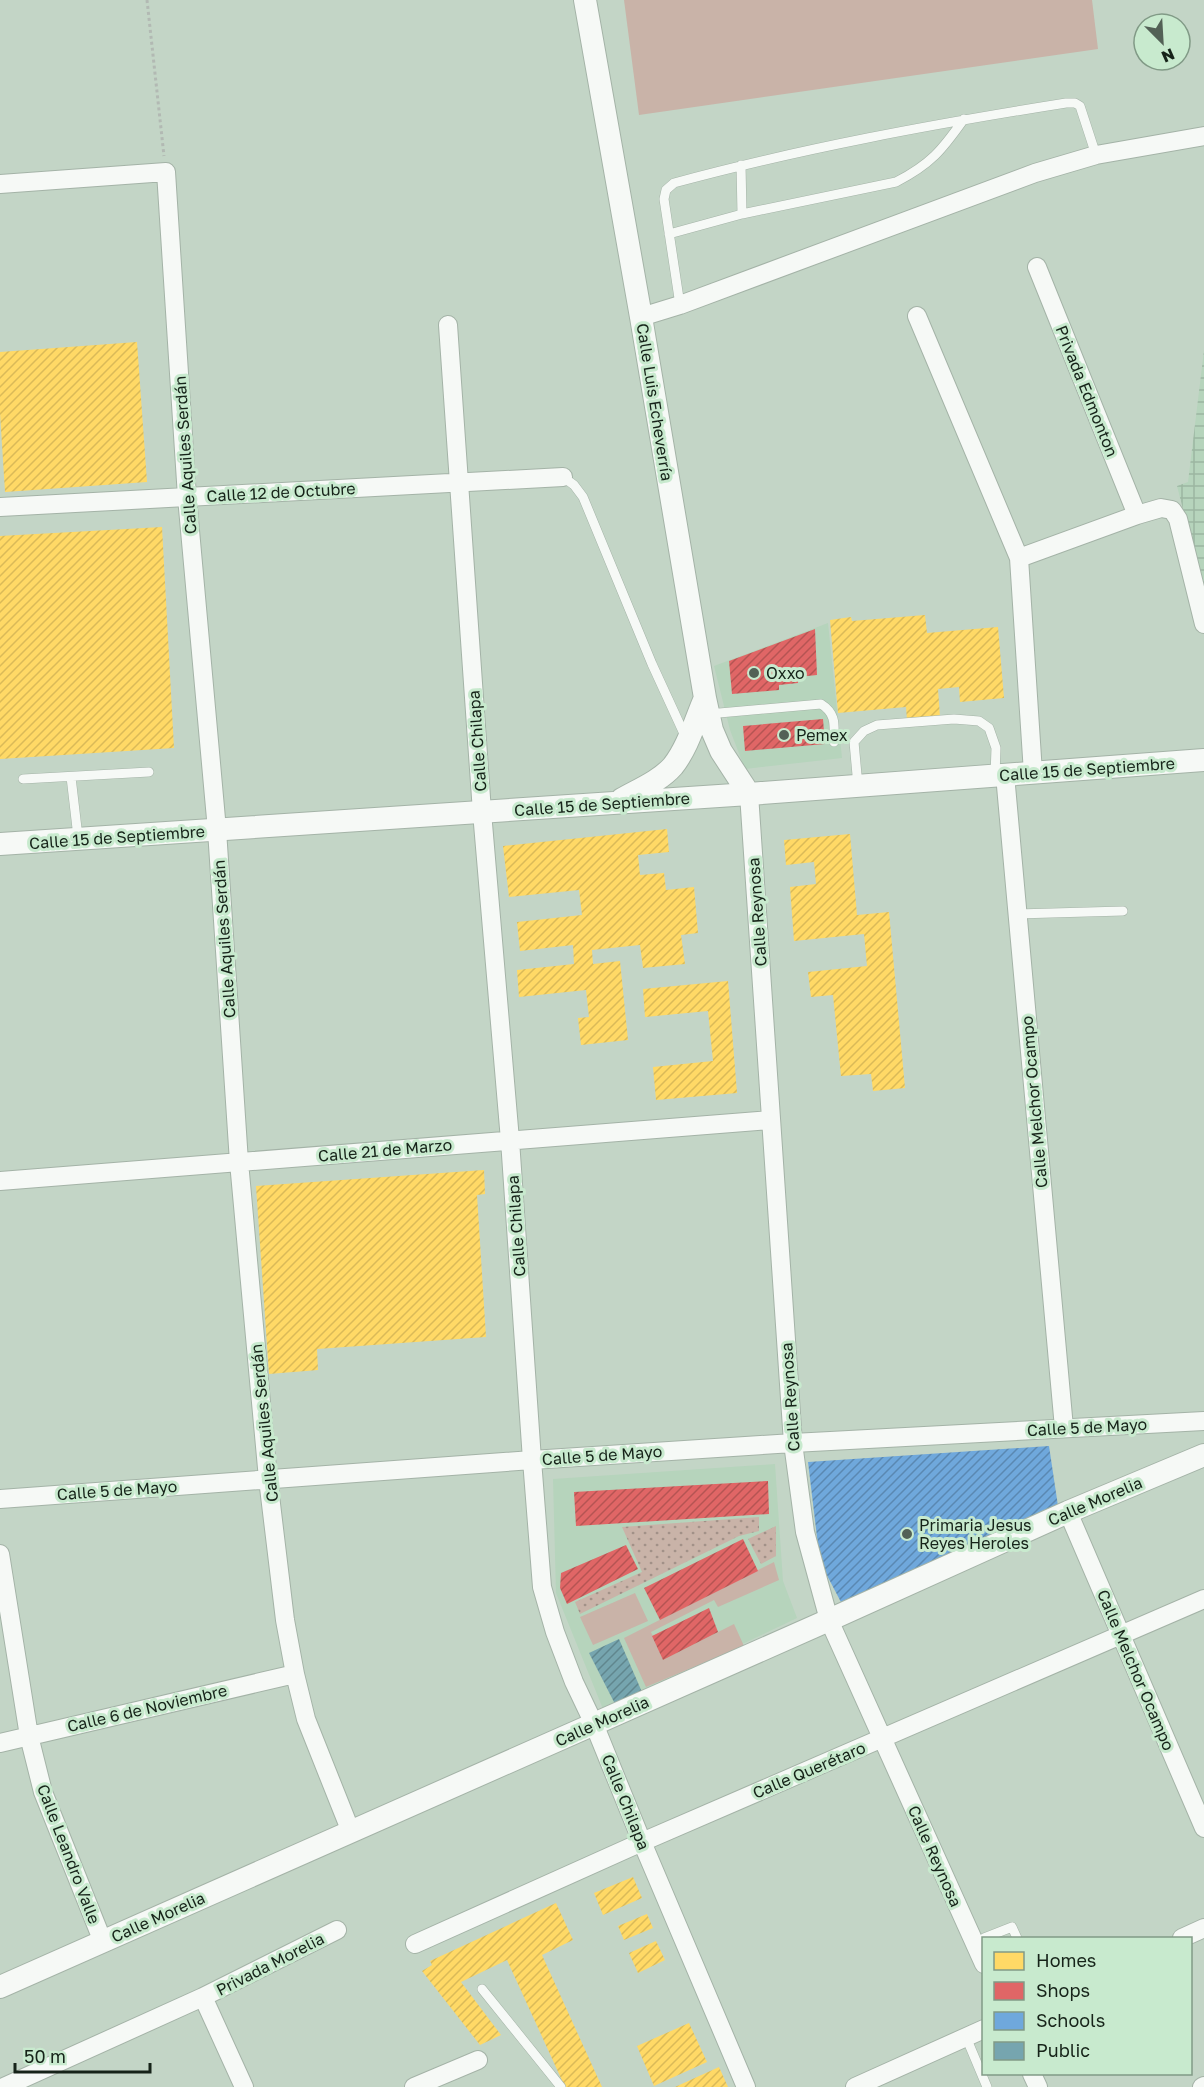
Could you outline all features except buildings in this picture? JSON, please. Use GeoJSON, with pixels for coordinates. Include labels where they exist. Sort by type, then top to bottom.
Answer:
{"type":"FeatureCollection","features":[{"type":"Feature","properties":{"kind":"street","name":"Calle Luis Echeverría"},"geometry":{"type":"LineString","coordinates":[[585,0],[641,316],[706,706],[712,730],[721,751],[749,794]]}},
{"type":"Feature","properties":{"kind":"street"},"geometry":{"type":"LineString","coordinates":[[641,316],[680,305],[1035,173],[1096,154],[1204,136]]}},
{"type":"Feature","properties":{"kind":"street"},"geometry":{"type":"LineString","coordinates":[[0,184],[166,172]]}},
{"type":"Feature","properties":{"kind":"street","name":"Calle Aquiles Serdán"},"geometry":{"type":"LineString","coordinates":[[166,172],[187,497],[217,830],[239,1162],[268,1479],[285,1620],[295,1674],[306,1719],[351,1832]]}},
{"type":"Feature","properties":{"kind":"street","name":"Privada Edmonton"},"geometry":{"type":"LineString","coordinates":[[1037,267],[1137,515]]}},
{"type":"Feature","properties":{"kind":"street"},"geometry":{"type":"LineString","coordinates":[[917,316],[1019,558],[1033,773]]}},
{"type":"Feature","properties":{"kind":"street","name":"Calle Chilapa"},"geometry":{"type":"LineString","coordinates":[[448,325],[482,812],[510,1140],[542,1587],[563,1652],[746,2087]]}},
{"type":"Feature","properties":{"kind":"street","name":"Calle 12 de Octubre"},"geometry":{"type":"LineString","coordinates":[[0,507],[563,477]]}},
{"type":"Feature","properties":{"kind":"street"},"geometry":{"type":"LineString","coordinates":[[1019,558],[1137,515],[1161,508],[1172,510],[1178,519],[1204,624]]}},
{"type":"Feature","properties":{"kind":"street"},"geometry":{"type":"LineString","coordinates":[[614,803],[652,783],[671,768],[706,706]]}},
{"type":"Feature","properties":{"kind":"street","name":"Calle 15 de Septiembre"},"geometry":{"type":"LineString","coordinates":[[0,844],[749,794],[1204,760]]}},
{"type":"Feature","properties":{"kind":"street","name":"Calle Melchor Ocampo"},"geometry":{"type":"LineString","coordinates":[[1000,775],[1017,914],[1064,1428]]}},
{"type":"Feature","properties":{"kind":"street","name":"Calle Reynosa"},"geometry":{"type":"LineString","coordinates":[[749,794],[793,1443],[805,1532],[829,1620],[881,1738],[981,1940]]}},
{"type":"Feature","properties":{"kind":"street","name":"Calle 21 de Marzo"},"geometry":{"type":"LineString","coordinates":[[0,1181],[771,1120]]}},
{"type":"Feature","properties":{"kind":"street","name":"Calle 5 de Mayo"},"geometry":{"type":"LineString","coordinates":[[0,1499],[793,1443],[1204,1421]]}},
{"type":"Feature","properties":{"kind":"street","name":"Calle Morelia"},"geometry":{"type":"LineString","coordinates":[[0,1987],[1068,1512],[1204,1455]]}},
{"type":"Feature","properties":{"kind":"street","name":"Calle Melchor Ocampo"},"geometry":{"type":"LineString","coordinates":[[1068,1512],[1204,1828]]}},
{"type":"Feature","properties":{"kind":"street","name":"Calle Leandro Valle"},"geometry":{"type":"LineString","coordinates":[[0,1554],[28,1736],[42,1792],[103,1942]]}},
{"type":"Feature","properties":{"kind":"street","name":"Calle Querétaro"},"geometry":{"type":"LineString","coordinates":[[415,1944],[642,1842],[1204,1599]]}},
{"type":"Feature","properties":{"kind":"street","name":"Calle 6 de Noviembre"},"geometry":{"type":"LineString","coordinates":[[0,1743],[295,1674]]}},
{"type":"Feature","properties":{"kind":"street"},"geometry":{"type":"LineString","coordinates":[[1184,1937],[1204,1928]]}},
{"type":"Feature","properties":{"kind":"street","name":"Privada Morelia"},"geometry":{"type":"LineString","coordinates":[[4,2087],[203,1997],[337,1930]]}},
{"type":"Feature","properties":{"kind":"street"},"geometry":{"type":"LineString","coordinates":[[203,1997],[244,2087]]}},
{"type":"Feature","properties":{"kind":"street"},"geometry":{"type":"LineString","coordinates":[[855,2087],[982,2030]]}},
{"type":"Feature","properties":{"kind":"street"},"geometry":{"type":"LineString","coordinates":[[414,2087],[478,2060]]}},
{"type":"Feature","properties":{"kind":"lane"},"geometry":{"type":"LineString","coordinates":[[680,305],[664,198],[666,190],[674,183],[741,165],[850,141],[964,119],[1075,103],[1080,106],[1096,154]]}},
{"type":"Feature","properties":{"kind":"lane"},"geometry":{"type":"LineString","coordinates":[[669,234],[742,214],[896,182],[919,170],[943,148],[964,119]]}},
{"type":"Feature","properties":{"kind":"lane"},"geometry":{"type":"LineString","coordinates":[[741,165],[742,214]]}},
{"type":"Feature","properties":{"kind":"lane"},"geometry":{"type":"LineString","coordinates":[[563,477],[574,485],[583,497],[652,664],[687,741]]}},
{"type":"Feature","properties":{"kind":"lane"},"geometry":{"type":"LineString","coordinates":[[706,706],[821,704],[830,709],[834,722],[834,742]]}},
{"type":"Feature","properties":{"kind":"lane"},"geometry":{"type":"LineString","coordinates":[[858,786],[854,742],[864,731],[877,725],[954,719],[979,721],[988,728],[996,748],[1000,775]]}},
{"type":"Feature","properties":{"kind":"lane"},"geometry":{"type":"LineString","coordinates":[[23,779],[149,772]]}},
{"type":"Feature","properties":{"kind":"lane"},"geometry":{"type":"LineString","coordinates":[[71,777],[78,839]]}},
{"type":"Feature","properties":{"kind":"lane"},"geometry":{"type":"LineString","coordinates":[[1017,914],[1122,911]]}},
{"type":"Feature","properties":{"kind":"lane"},"geometry":{"type":"LineString","coordinates":[[988,1937],[1012,1927],[1017,1937]]}},
{"type":"Feature","properties":{"kind":"lane"},"geometry":{"type":"LineString","coordinates":[[482,1989],[561,2087]]}},
{"type":"Feature","properties":{"kind":"lane"},"geometry":{"type":"LineString","coordinates":[[966,2037],[987,2087]]}},
{"type":"Feature","properties":{"kind":"path"},"geometry":{"type":"LineString","coordinates":[[147,0],[166,172]]}},
{"type":"Feature","properties":{"kind":"shaded area"},"geometry":{"type":"Polygon","coordinates":[[[624,0],[1092,0],[1098,49],[639,115],[624,0]]]}},
{"type":"Feature","properties":{"kind":"shaded area"},"geometry":{"type":"Polygon","coordinates":[[[1204,350],[1204,591],[1177,486],[1188,482],[1204,350]]]}},
{"type":"Feature","properties":{"kind":"shaded area"},"geometry":{"type":"Polygon","coordinates":[[[828,623],[842,758],[745,769],[730,730],[714,666],[828,623]]]}},
{"type":"Feature","properties":{"kind":"shaded area"},"geometry":{"type":"Polygon","coordinates":[[[775,1464],[783,1581],[797,1618],[603,1709],[556,1593],[553,1479],[775,1464]]]}},
{"type":"Feature","properties":{"kind":"shaded area"},"geometry":{"type":"Polygon","coordinates":[[[759,1517],[759,1531],[739,1536],[580,1614],[575,1602],[642,1572],[622,1527],[759,1517]]]}},
{"type":"Feature","properties":{"kind":"shaded area"},"geometry":{"type":"Polygon","coordinates":[[[776,1526],[776,1556],[761,1564],[748,1539],[776,1526]]]}},
{"type":"Feature","properties":{"kind":"shaded area"},"geometry":{"type":"Polygon","coordinates":[[[774,1562],[779,1580],[718,1607],[714,1600],[651,1632],[663,1660],[734,1624],[744,1646],[646,1687],[624,1638],[774,1562]]]}},
{"type":"Feature","properties":{"kind":"shaded area"},"geometry":{"type":"Polygon","coordinates":[[[635,1593],[648,1621],[593,1645],[580,1617],[635,1593]]]}},
{"type":"Feature","properties":{"kind":"place","name":"Oxxo"},"geometry":{"type":"Point","coordinates":[754,673]}},
{"type":"Feature","properties":{"kind":"place","name":"Pemex"},"geometry":{"type":"Point","coordinates":[784,735]}},
{"type":"Feature","properties":{"kind":"place","name":"Primaria Jesus Reyes Heroles"},"geometry":{"type":"Point","coordinates":[907,1534]}}]}
